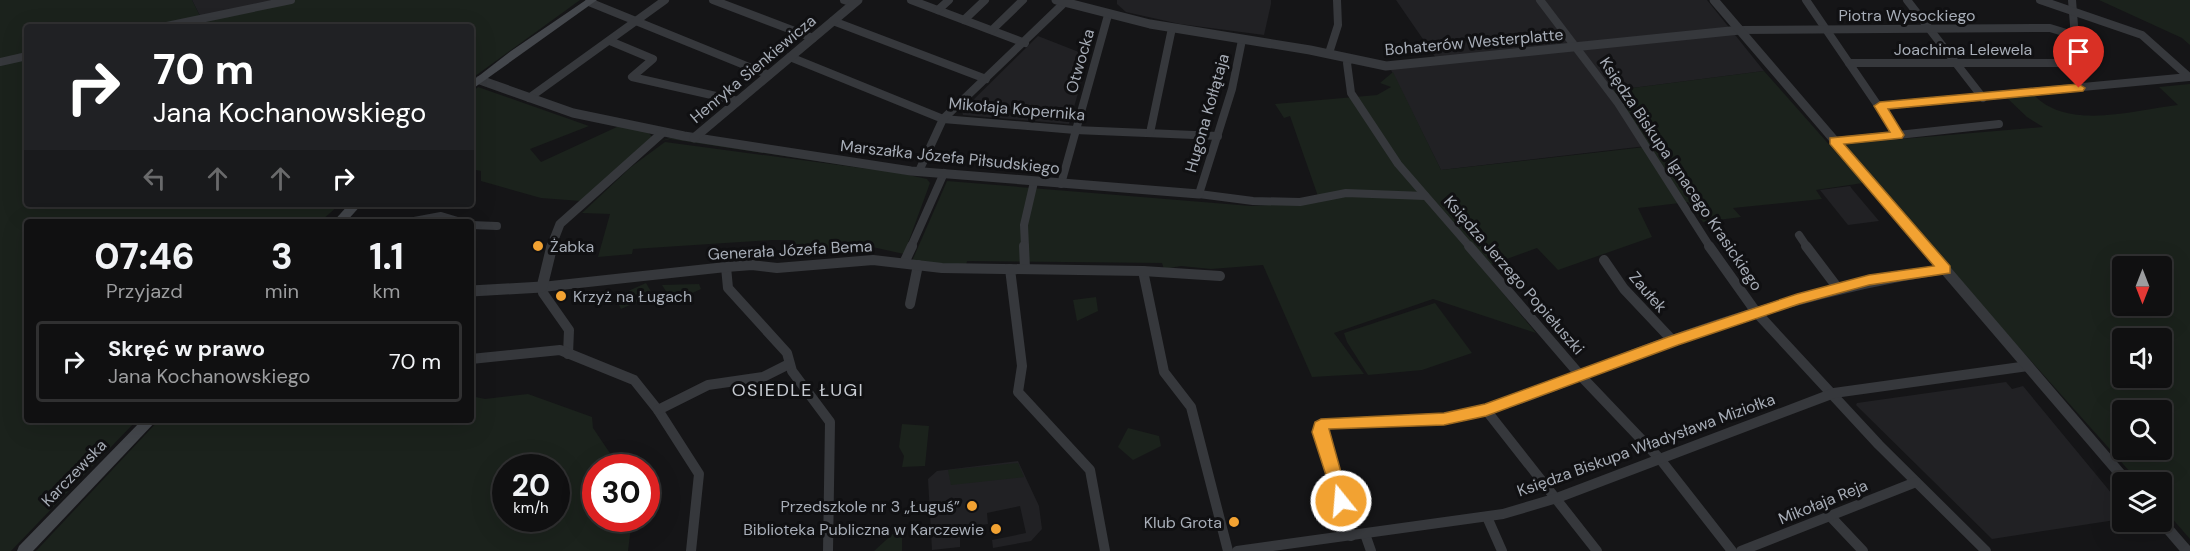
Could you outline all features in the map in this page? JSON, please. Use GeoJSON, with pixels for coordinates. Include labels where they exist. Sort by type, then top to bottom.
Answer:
{"type":"FeatureCollection","features":[{"type":"Feature","properties":{"kind":"main road"},"geometry":{"type":"LineString","coordinates":[[474,85],[591,1]]}},
{"type":"Feature","properties":{"kind":"main road"},"geometry":{"type":"LineString","coordinates":[[342,219],[353,207]]}},
{"type":"Feature","properties":{"kind":"main road","name":"Karczewska"},"geometry":{"type":"LineString","coordinates":[[24,551],[147,423]]}},
{"type":"Feature","properties":{"kind":"street"},"geometry":{"type":"LineString","coordinates":[[176,24],[291,0]]}},
{"type":"Feature","properties":{"kind":"street"},"geometry":{"type":"LineString","coordinates":[[529,98],[665,0]]}},
{"type":"Feature","properties":{"kind":"street"},"geometry":{"type":"LineString","coordinates":[[713,0],[813,38]]}},
{"type":"Feature","properties":{"kind":"street"},"geometry":{"type":"LineString","coordinates":[[911,0],[1025,43]]}},
{"type":"Feature","properties":{"kind":"street"},"geometry":{"type":"LineString","coordinates":[[938,10],[949,0]]}},
{"type":"Feature","properties":{"kind":"street"},"geometry":{"type":"LineString","coordinates":[[964,20],[985,0]]}},
{"type":"Feature","properties":{"kind":"street"},"geometry":{"type":"LineString","coordinates":[[992,30],[1023,0]]}},
{"type":"Feature","properties":{"kind":"street","name":"Otwocka"},"geometry":{"type":"LineString","coordinates":[[1082,8],[1089,0]]}},
{"type":"Feature","properties":{"kind":"street"},"geometry":{"type":"LineString","coordinates":[[1329,53],[1338,25],[1337,0]]}},
{"type":"Feature","properties":{"kind":"street","name":"Księdza Biskupa Ignacego Krasickiego"},"geometry":{"type":"LineString","coordinates":[[1540,0],[1618,103],[1727,274],[1756,312],[1916,482],[1986,551]]}},
{"type":"Feature","properties":{"kind":"street"},"geometry":{"type":"LineString","coordinates":[[1714,0],[2119,472]]}},
{"type":"Feature","properties":{"kind":"street"},"geometry":{"type":"LineString","coordinates":[[1806,0],[1898,135]]}},
{"type":"Feature","properties":{"kind":"street"},"geometry":{"type":"LineString","coordinates":[[1907,0],[1983,98]]}},
{"type":"Feature","properties":{"kind":"street"},"geometry":{"type":"LineString","coordinates":[[1880,106],[2189,77],[2142,35],[2072,9],[2040,0]]}},
{"type":"Feature","properties":{"kind":"street"},"geometry":{"type":"LineString","coordinates":[[2072,0],[2079,88]]}},
{"type":"Feature","properties":{"kind":"street"},"geometry":{"type":"LineString","coordinates":[[591,1],[769,75]]}},
{"type":"Feature","properties":{"kind":"street","name":"Henryka Sienkiewicza"},"geometry":{"type":"LineString","coordinates":[[694,138],[833,21],[852,1]]}},
{"type":"Feature","properties":{"kind":"street"},"geometry":{"type":"LineString","coordinates":[[919,171],[944,119],[1025,43],[1060,1],[1082,8]]}},
{"type":"Feature","properties":{"kind":"street","name":"Bohaterów Westerplatte"},"geometry":{"type":"LineString","coordinates":[[1082,8],[1172,28],[1329,53],[1349,60],[1389,66],[1740,30]]}},
{"type":"Feature","properties":{"kind":"street","name":"Otwocka"},"geometry":{"type":"LineString","coordinates":[[1061,184],[1108,15]]}},
{"type":"Feature","properties":{"kind":"street"},"geometry":{"type":"LineString","coordinates":[[833,21],[986,79]]}},
{"type":"Feature","properties":{"kind":"street"},"geometry":{"type":"LineString","coordinates":[[1150,133],[1172,28]]}},
{"type":"Feature","properties":{"kind":"street","name":"Piotra Wysockiego"},"geometry":{"type":"LineString","coordinates":[[1740,30],[2050,28],[2073,35]]}},
{"type":"Feature","properties":{"kind":"street","name":"Hugona Kołłątaja"},"geometry":{"type":"LineString","coordinates":[[1198,194],[1232,89],[1242,40]]}},
{"type":"Feature","properties":{"kind":"street"},"geometry":{"type":"LineString","coordinates":[[610,41],[653,59],[632,77],[738,100]]}},
{"type":"Feature","properties":{"kind":"street"},"geometry":{"type":"LineString","coordinates":[[0,62],[24,57]]}},
{"type":"Feature","properties":{"kind":"street","name":"Mikołaja Kopernika"},"geometry":{"type":"LineString","coordinates":[[790,57],[944,119],[1075,130],[1218,136]]}},
{"type":"Feature","properties":{"kind":"street","name":"Księdza Jerzego Popiełuszki"},"geometry":{"type":"LineString","coordinates":[[1349,60],[1347,63],[1351,93],[1398,164],[1580,375],[1659,459],[1732,551]]}},
{"type":"Feature","properties":{"kind":"street","name":"Joachima Lelewela"},"geometry":{"type":"LineString","coordinates":[[1849,63],[2058,63],[2076,66]]}},
{"type":"Feature","properties":{"kind":"street","name":"Marszałka Józefa Piłsudskiego"},"geometry":{"type":"LineString","coordinates":[[480,80],[573,113],[662,133],[919,171],[1198,194],[1253,201],[1300,202],[1346,193],[1425,196]]}},
{"type":"Feature","properties":{"kind":"street"},"geometry":{"type":"LineString","coordinates":[[1834,141],[1938,134],[1963,127],[1999,124]]}},
{"type":"Feature","properties":{"kind":"street"},"geometry":{"type":"LineString","coordinates":[[568,354],[569,330],[543,293],[542,287],[555,232],[560,224],[662,133]]}},
{"type":"Feature","properties":{"kind":"street"},"geometry":{"type":"LineString","coordinates":[[904,263],[944,173]]}},
{"type":"Feature","properties":{"kind":"street"},"geometry":{"type":"LineString","coordinates":[[1025,270],[1023,230],[1035,182]]}},
{"type":"Feature","properties":{"kind":"street"},"geometry":{"type":"LineString","coordinates":[[425,219],[441,216],[451,219]]}},
{"type":"Feature","properties":{"kind":"street"},"geometry":{"type":"LineString","coordinates":[[474,226],[497,226]]}},
{"type":"Feature","properties":{"kind":"street"},"geometry":{"type":"LineString","coordinates":[[1799,235],[1818,264],[1838,287]]}},
{"type":"Feature","properties":{"kind":"street","name":"Generała Józefa Bema"},"geometry":{"type":"LineString","coordinates":[[474,291],[542,287],[726,267],[752,265],[777,268],[873,260],[918,266],[1143,271],[1220,276]]}},
{"type":"Feature","properties":{"kind":"street","name":"Zaułek"},"geometry":{"type":"LineString","coordinates":[[1604,260],[1624,288],[1673,341]]}},
{"type":"Feature","properties":{"kind":"street"},"geometry":{"type":"LineString","coordinates":[[910,304],[918,266]]}},
{"type":"Feature","properties":{"kind":"street"},"geometry":{"type":"LineString","coordinates":[[726,267],[728,288],[787,354],[789,364],[831,425],[828,551]]}},
{"type":"Feature","properties":{"kind":"street"},"geometry":{"type":"LineString","coordinates":[[1010,269],[1022,366],[1018,392],[1090,470],[1105,551]]}},
{"type":"Feature","properties":{"kind":"street"},"geometry":{"type":"LineString","coordinates":[[1351,536],[1320,430],[1323,425],[1336,422],[1444,419],[1486,410],[1756,312],[1838,287],[1905,273],[1945,269]]}},
{"type":"Feature","properties":{"kind":"street"},"geometry":{"type":"LineString","coordinates":[[1143,271],[1164,372],[1193,413],[1228,551]]}},
{"type":"Feature","properties":{"kind":"street"},"geometry":{"type":"LineString","coordinates":[[474,359],[560,350],[638,382],[699,474],[691,551]]}},
{"type":"Feature","properties":{"kind":"street"},"geometry":{"type":"LineString","coordinates":[[658,410],[708,385],[764,377],[789,364]]}},
{"type":"Feature","properties":{"kind":"street","name":"Księdza Biskupa Władysława Miziołka"},"geometry":{"type":"LineString","coordinates":[[1237,551],[1487,517],[1557,498],[1833,393],[2028,366]]}},
{"type":"Feature","properties":{"kind":"street"},"geometry":{"type":"LineString","coordinates":[[1486,410],[1597,551]]}},
{"type":"Feature","properties":{"kind":"street","name":"Mikołaja Reja"},"geometry":{"type":"LineString","coordinates":[[1741,551],[1916,482]]}},
{"type":"Feature","properties":{"kind":"street"},"geometry":{"type":"LineString","coordinates":[[1830,516],[1863,551]]}},
{"type":"Feature","properties":{"kind":"street"},"geometry":{"type":"LineString","coordinates":[[1487,517],[1502,551]]}},
{"type":"Feature","properties":{"kind":"street"},"geometry":{"type":"LineString","coordinates":[[2171,532],[2187,551]]}},
{"type":"Feature","properties":{"kind":"street"},"geometry":{"type":"LineString","coordinates":[[1365,534],[1371,551]]}},
{"type":"Feature","properties":{"kind":"shaded area"},"geometry":{"type":"Polygon","coordinates":[[[0,0],[192,0],[201,18],[291,0],[580,0],[474,77],[474,24],[24,24],[24,207],[337,207],[323,219],[24,219],[24,423],[134,423],[11,551],[0,551],[0,0]]]}},
{"type":"Feature","properties":{"kind":"shaded area"},"geometry":{"type":"Polygon","coordinates":[[[192,0],[291,0],[201,18],[192,0]]]}},
{"type":"Feature","properties":{"kind":"shaded area"},"geometry":{"type":"Polygon","coordinates":[[[1117,0],[1271,0],[1271,4],[1264,35],[1180,24],[1126,12],[1117,4],[1117,0]]]}},
{"type":"Feature","properties":{"kind":"shaded area"},"geometry":{"type":"Polygon","coordinates":[[[1396,0],[1707,0],[1764,71],[1609,91],[1646,146],[1441,170],[1389,66],[1438,61],[1396,0]]]}},
{"type":"Feature","properties":{"kind":"shaded area"},"geometry":{"type":"Polygon","coordinates":[[[2099,0],[2190,0],[2190,45],[2182,38],[2099,0]]]}},
{"type":"Feature","properties":{"kind":"shaded area"},"geometry":{"type":"Polygon","coordinates":[[[1038,36],[1089,56],[1069,124],[963,115],[962,111],[1038,36]]]}},
{"type":"Feature","properties":{"kind":"shaded area"},"geometry":{"type":"Polygon","coordinates":[[[1764,71],[1863,183],[1816,190],[1822,199],[1733,208],[1741,217],[1703,222],[1688,202],[1638,208],[1652,237],[1558,270],[1537,248],[1482,268],[1536,333],[1433,299],[1334,333],[1364,374],[1312,377],[1263,265],[1211,269],[1181,266],[1164,269],[1162,263],[967,261],[966,266],[912,261],[947,181],[1251,206],[1320,202],[1290,116],[1284,118],[1275,104],[1377,95],[1391,87],[1380,83],[1393,72],[1441,170],[1645,147],[1609,91],[1764,71]]]}},
{"type":"Feature","properties":{"kind":"shaded area"},"geometry":{"type":"Polygon","coordinates":[[[2190,84],[2190,539],[2172,518],[2172,472],[2130,472],[2119,460],[2172,460],[2172,400],[2112,400],[2112,452],[1948,268],[1843,144],[2043,127],[2027,117],[2007,98],[2034,95],[2048,106],[2083,115],[2123,114],[2178,105],[2159,87],[2190,84]]]}},
{"type":"Feature","properties":{"kind":"shaded area"},"geometry":{"type":"Polygon","coordinates":[[[478,87],[589,126],[530,149],[541,162],[619,126],[648,132],[652,137],[581,201],[541,198],[481,181],[481,171],[474,170],[474,90],[478,87]]]}},
{"type":"Feature","properties":{"kind":"shaded area"},"geometry":{"type":"Polygon","coordinates":[[[670,138],[908,172],[899,173],[927,179],[930,183],[904,254],[859,244],[855,249],[793,253],[792,240],[773,240],[633,249],[632,254],[598,257],[610,214],[582,213],[631,167],[665,142],[876,170],[670,139],[661,141],[670,138]]]}},
{"type":"Feature","properties":{"kind":"shaded area"},"geometry":{"type":"Polygon","coordinates":[[[1850,186],[1879,221],[1848,225],[1820,190],[1850,186]]]}},
{"type":"Feature","properties":{"kind":"shaded area"},"geometry":{"type":"Polygon","coordinates":[[[646,283],[653,295],[621,309],[615,297],[646,283]]]}},
{"type":"Feature","properties":{"kind":"shaded area"},"geometry":{"type":"Polygon","coordinates":[[[699,284],[701,289],[673,302],[662,285],[699,284]]]}},
{"type":"Feature","properties":{"kind":"shaded area"},"geometry":{"type":"Polygon","coordinates":[[[1096,297],[1098,311],[1077,321],[1073,300],[1096,297]]]}},
{"type":"Feature","properties":{"kind":"shaded area"},"geometry":{"type":"Polygon","coordinates":[[[1435,303],[1472,353],[1422,370],[1368,375],[1347,342],[1344,333],[1435,303]]]}},
{"type":"Feature","properties":{"kind":"shaded area"},"geometry":{"type":"Polygon","coordinates":[[[2006,382],[2012,389],[2023,386],[2112,494],[2112,521],[1992,539],[1856,405],[1857,403],[2006,382]]]}},
{"type":"Feature","properties":{"kind":"shaded area"},"geometry":{"type":"Polygon","coordinates":[[[528,394],[592,417],[593,428],[611,454],[582,454],[582,532],[630,532],[628,551],[36,551],[156,423],[474,423],[474,397],[485,399],[528,394]]]}},
{"type":"Feature","properties":{"kind":"shaded area"},"geometry":{"type":"Polygon","coordinates":[[[902,424],[929,426],[925,466],[902,467],[904,456],[899,447],[902,424]]]}},
{"type":"Feature","properties":{"kind":"shaded area"},"geometry":{"type":"Polygon","coordinates":[[[1128,428],[1159,436],[1161,446],[1133,460],[1118,447],[1128,428]]]}},
{"type":"Feature","properties":{"kind":"shaded area","name":"Przedszkole nr 3 „Ługuś”"},"geometry":{"type":"Polygon","coordinates":[[[1018,461],[1039,506],[1042,529],[1031,541],[993,548],[992,540],[1026,533],[1020,506],[987,513],[988,524],[960,528],[960,547],[932,550],[928,479],[937,471],[1018,461]]]}},
{"type":"Feature","properties":{"kind":"shaded area"},"geometry":{"type":"Polygon","coordinates":[[[1018,463],[1024,477],[951,485],[948,470],[1018,463]]]}},
{"type":"Feature","properties":{"kind":"shaded area"},"geometry":{"type":"Polygon","coordinates":[[[897,530],[902,532],[902,551],[874,551],[897,530]]]}},
{"type":"Feature","properties":{"kind":"place","name":"Żabka"},"geometry":{"type":"Point","coordinates":[538,246]}},
{"type":"Feature","properties":{"kind":"place","name":"Krzyż na Ługach"},"geometry":{"type":"Point","coordinates":[561,296]}},
{"type":"Feature","properties":{"kind":"place","name":"Przedszkole nr 3 „Ługuś”"},"geometry":{"type":"Point","coordinates":[972,506]}},
{"type":"Feature","properties":{"kind":"place","name":"Klub Grota"},"geometry":{"type":"Point","coordinates":[1234,522]}},
{"type":"Feature","properties":{"kind":"place","name":"Biblioteka Publiczna w Karczewie"},"geometry":{"type":"Point","coordinates":[996,529]}},
{"type":"Feature","properties":{"kind":"district","name":"OSIEDLE ŁUGI"},"geometry":{"type":"Point","coordinates":[798,390]}},
{"type":"Feature","properties":{"kind":"route"},"geometry":{"type":"LineString","coordinates":[[1341,501],[1320,432],[1320,427],[1326,423],[1444,419],[1486,410],[1673,341],[1797,299],[1869,280],[1945,269],[1834,141],[1898,135],[1880,106],[2079,88]]}}]}
